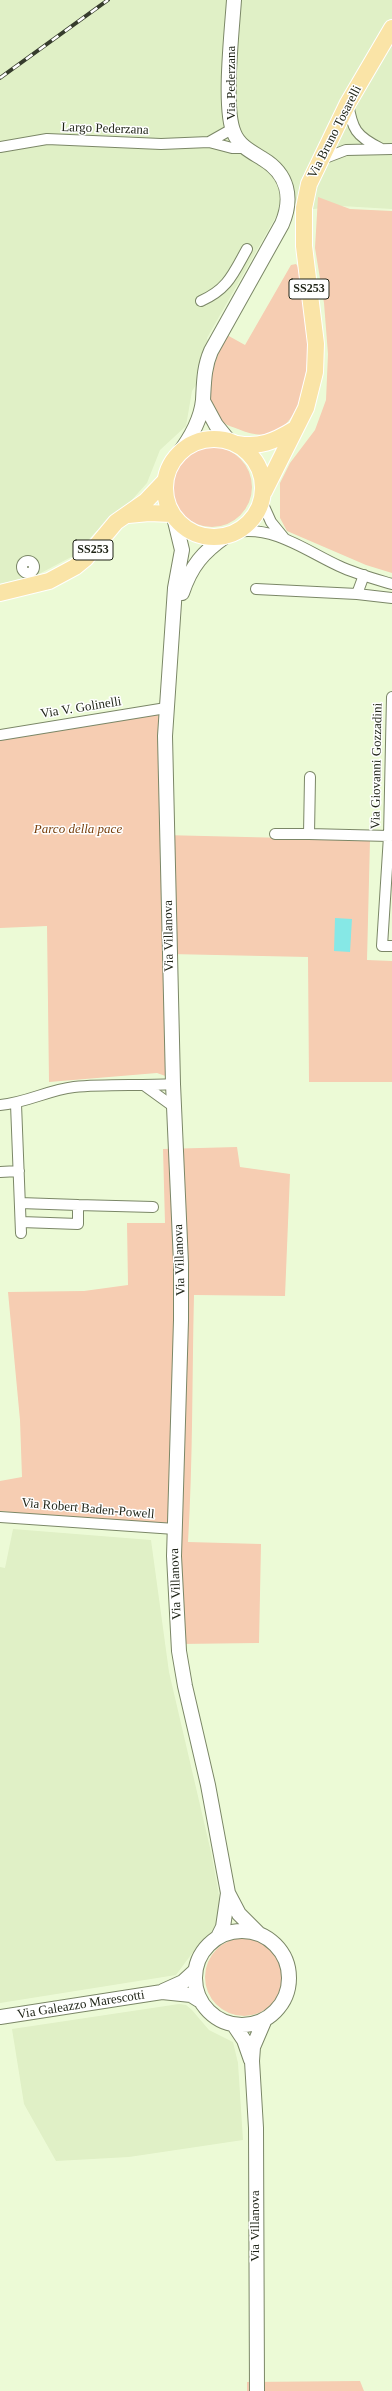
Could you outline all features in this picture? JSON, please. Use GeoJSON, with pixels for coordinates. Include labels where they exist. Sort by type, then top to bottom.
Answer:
{"type":"FeatureCollection","features":[{"type":"Feature","properties":{"kind":"main road","name":"Via Pederzana"},"geometry":{"type":"LineString","coordinates":[[234,0],[229,101],[232,129],[237,140],[246,148],[272,165],[282,176],[288,196],[287,213],[251,278]]}},
{"type":"Feature","properties":{"kind":"main road","name":"Via Bruno Tosarelli"},"geometry":{"type":"LineString","coordinates":[[263,497],[293,430],[306,408],[315,372],[316,344],[304,253],[303,226],[306,196],[318,161],[348,103],[392,28]]}},
{"type":"Feature","properties":{"kind":"main road"},"geometry":{"type":"LineString","coordinates":[[177,456],[195,430],[203,401],[204,372],[208,356],[251,278]]}},
{"type":"Feature","properties":{"kind":"main road"},"geometry":{"type":"LineString","coordinates":[[203,401],[216,425],[234,443],[252,456],[258,464],[262,473],[263,497]]}},
{"type":"Feature","properties":{"kind":"main road","name":"SS253"},"geometry":{"type":"LineString","coordinates":[[173,516],[165,493],[165,481],[169,468],[177,456],[185,448],[206,439],[247,446],[269,443],[293,430]]}},
{"type":"Feature","properties":{"kind":"main road","name":"SS253"},"geometry":{"type":"LineString","coordinates":[[0,593],[32,579],[56,578],[75,567],[86,558],[110,528],[124,516],[146,501],[165,481]]}},
{"type":"Feature","properties":{"kind":"main road","name":"SS253"},"geometry":{"type":"LineString","coordinates":[[231,534],[248,524],[257,514],[263,497]]}},
{"type":"Feature","properties":{"kind":"main road"},"geometry":{"type":"LineString","coordinates":[[124,516],[149,513],[173,516],[192,532],[214,538],[231,534]]}},
{"type":"Feature","properties":{"kind":"main road","name":"Via Villanova"},"geometry":{"type":"LineString","coordinates":[[173,516],[182,550],[175,588],[174,622],[166,708],[173,1084],[181,1320],[174,1556],[180,1658],[228,1893],[239,1914],[259,1934]]}},
{"type":"Feature","properties":{"kind":"main road","name":"Via Villanova"},"geometry":{"type":"LineString","coordinates":[[174,622],[188,574],[194,564],[211,546],[231,534]]}},
{"type":"Feature","properties":{"kind":"main road","name":"Via Villanova"},"geometry":{"type":"LineString","coordinates":[[218,1937],[224,1927],[228,1893]]}},
{"type":"Feature","properties":{"kind":"main road"},"geometry":{"type":"LineString","coordinates":[[245,1931],[259,1934],[271,1940],[280,1950],[286,1962],[289,1975],[288,1988],[283,2000],[275,2011],[265,2019],[245,2025],[234,2025],[213,2016],[199,2000],[195,1984],[195,1971],[199,1958],[207,1946],[218,1937],[232,1932],[245,1931]]}},
{"type":"Feature","properties":{"kind":"main road","name":"Via Galeazzo Marescotti"},"geometry":{"type":"LineString","coordinates":[[162,1992],[183,1982],[195,1971]]}},
{"type":"Feature","properties":{"kind":"main road","name":"Via Galeazzo Marescotti"},"geometry":{"type":"LineString","coordinates":[[0,2017],[162,1992],[191,1995],[199,2000]]}},
{"type":"Feature","properties":{"kind":"main road","name":"Via Villanova"},"geometry":{"type":"LineString","coordinates":[[257,2391],[256,2128],[252,2060],[253,2046],[265,2019]]}},
{"type":"Feature","properties":{"kind":"main road","name":"Via Villanova"},"geometry":{"type":"LineString","coordinates":[[234,2025],[244,2040],[252,2060]]}},
{"type":"Feature","properties":{"kind":"street"},"geometry":{"type":"LineString","coordinates":[[348,103],[351,121],[357,134],[387,149]]}},
{"type":"Feature","properties":{"kind":"street","name":"Largo Pederzana"},"geometry":{"type":"LineString","coordinates":[[209,142],[232,129]]}},
{"type":"Feature","properties":{"kind":"street","name":"Largo Pederzana"},"geometry":{"type":"LineString","coordinates":[[0,147],[46,139],[161,144],[209,142],[232,148],[246,148]]}},
{"type":"Feature","properties":{"kind":"street"},"geometry":{"type":"LineString","coordinates":[[318,161],[346,150],[387,149]]}},
{"type":"Feature","properties":{"kind":"street"},"geometry":{"type":"LineString","coordinates":[[201,301],[217,294],[236,270],[247,249]]}},
{"type":"Feature","properties":{"kind":"street"},"geometry":{"type":"LineString","coordinates":[[236,270],[251,278]]}},
{"type":"Feature","properties":{"kind":"street"},"geometry":{"type":"LineString","coordinates":[[263,497],[271,522],[284,538]]}},
{"type":"Feature","properties":{"kind":"street"},"geometry":{"type":"LineString","coordinates":[[231,534],[258,530],[284,538],[316,555],[364,575],[392,584]]}},
{"type":"Feature","properties":{"kind":"street"},"geometry":{"type":"LineString","coordinates":[[357,594],[364,575]]}},
{"type":"Feature","properties":{"kind":"street"},"geometry":{"type":"LineString","coordinates":[[256,589],[357,594],[392,598]]}},
{"type":"Feature","properties":{"kind":"street","name":"Via Giovanni Gozzadini"},"geometry":{"type":"LineString","coordinates":[[392,697],[389,836],[382,946],[392,946]]}},
{"type":"Feature","properties":{"kind":"street","name":"Via V. Golinelli"},"geometry":{"type":"LineString","coordinates":[[0,735],[166,708]]}},
{"type":"Feature","properties":{"kind":"street"},"geometry":{"type":"LineString","coordinates":[[309,834],[310,777]]}},
{"type":"Feature","properties":{"kind":"street","name":"Via Giovanni Gozzadini"},"geometry":{"type":"LineString","coordinates":[[275,834],[389,836]]}},
{"type":"Feature","properties":{"kind":"street"},"geometry":{"type":"LineString","coordinates":[[0,1105],[16,1104],[52,1091],[74,1087],[173,1084]]}},
{"type":"Feature","properties":{"kind":"street"},"geometry":{"type":"LineString","coordinates":[[145,1086],[174,1107]]}},
{"type":"Feature","properties":{"kind":"street"},"geometry":{"type":"LineString","coordinates":[[16,1104],[21,1233]]}},
{"type":"Feature","properties":{"kind":"street"},"geometry":{"type":"LineString","coordinates":[[0,1172],[19,1171]]}},
{"type":"Feature","properties":{"kind":"street"},"geometry":{"type":"LineString","coordinates":[[20,1203],[153,1207]]}},
{"type":"Feature","properties":{"kind":"street"},"geometry":{"type":"LineString","coordinates":[[21,1222],[78,1224],[78,1205]]}},
{"type":"Feature","properties":{"kind":"street","name":"Via Robert Baden-Powell"},"geometry":{"type":"LineString","coordinates":[[0,1517],[175,1529]]}},
{"type":"Feature","properties":{"kind":"shaded area"},"geometry":{"type":"Polygon","coordinates":[[[0,0],[392,0],[392,209],[341,206],[278,213],[207,338],[208,342],[199,368],[196,385],[192,391],[186,426],[160,450],[147,483],[130,502],[112,515],[73,556],[39,574],[0,584],[0,0]]]}},
{"type":"Feature","properties":{"kind":"shaded area"},"geometry":{"type":"Polygon","coordinates":[[[13,1529],[151,1540],[169,1672],[211,1852],[222,1911],[218,1930],[199,1944],[176,1975],[0,2003],[0,1567],[5,1568],[13,1529]]]}},
{"type":"Feature","properties":{"kind":"shaded area"},"geometry":{"type":"Polygon","coordinates":[[[179,2004],[186,2005],[192,2010],[209,2030],[233,2042],[238,2063],[243,2140],[129,2157],[56,2161],[24,2104],[12,2029],[179,2004]]]}},
{"type":"Feature","properties":{"kind":"green space"},"geometry":{"type":"Polygon","coordinates":[[[318,197],[350,209],[392,211],[392,573],[366,565],[287,531],[280,518],[280,483],[290,463],[315,430],[326,400],[328,354],[324,303],[315,248],[318,197]]]}},
{"type":"Feature","properties":{"kind":"green space"},"geometry":{"type":"Polygon","coordinates":[[[296,264],[302,282],[308,339],[305,382],[299,402],[290,419],[277,431],[260,435],[229,426],[216,414],[211,404],[211,380],[218,356],[227,335],[245,345],[291,265],[296,264]]]}},
{"type":"Feature","properties":{"kind":"green space"},"geometry":{"type":"Polygon","coordinates":[[[212,447],[227,450],[240,459],[249,472],[252,487],[249,502],[240,515],[227,524],[212,527],[197,524],[184,515],[175,502],[172,487],[175,472],[184,459],[197,450],[212,447]]]}},
{"type":"Feature","properties":{"kind":"green space","name":"Parco della pace"},"geometry":{"type":"Polygon","coordinates":[[[165,710],[163,835],[370,840],[367,960],[392,961],[392,1082],[309,1082],[308,957],[170,954],[171,1078],[157,1073],[49,1082],[47,926],[0,928],[0,731],[165,710]]]}},
{"type":"Feature","properties":{"kind":"green space"},"geometry":{"type":"Polygon","coordinates":[[[237,1147],[240,1167],[290,1174],[285,1296],[194,1295],[192,1450],[188,1542],[261,1544],[259,1643],[179,1644],[172,1530],[0,1511],[0,1481],[22,1477],[20,1420],[8,1292],[84,1291],[128,1285],[127,1223],[165,1223],[163,1149],[237,1147]]]}},
{"type":"Feature","properties":{"kind":"green space"},"geometry":{"type":"Polygon","coordinates":[[[244,1938],[259,1941],[272,1949],[280,1962],[283,1977],[280,1992],[272,2005],[259,2013],[244,2016],[229,2013],[216,2005],[208,1992],[205,1977],[208,1962],[216,1949],[229,1941],[244,1938]]]}},
{"type":"Feature","properties":{"kind":"green space"},"geometry":{"type":"Polygon","coordinates":[[[360,2381],[364,2391],[247,2391],[247,2382],[360,2381]]]}},
{"type":"Feature","properties":{"kind":"water"},"geometry":{"type":"Polygon","coordinates":[[[335,918],[352,919],[350,952],[334,951],[335,918]]]}},
{"type":"Feature","properties":{"kind":"railway"},"geometry":{"type":"LineString","coordinates":[[0,78],[108,0]]}}]}
